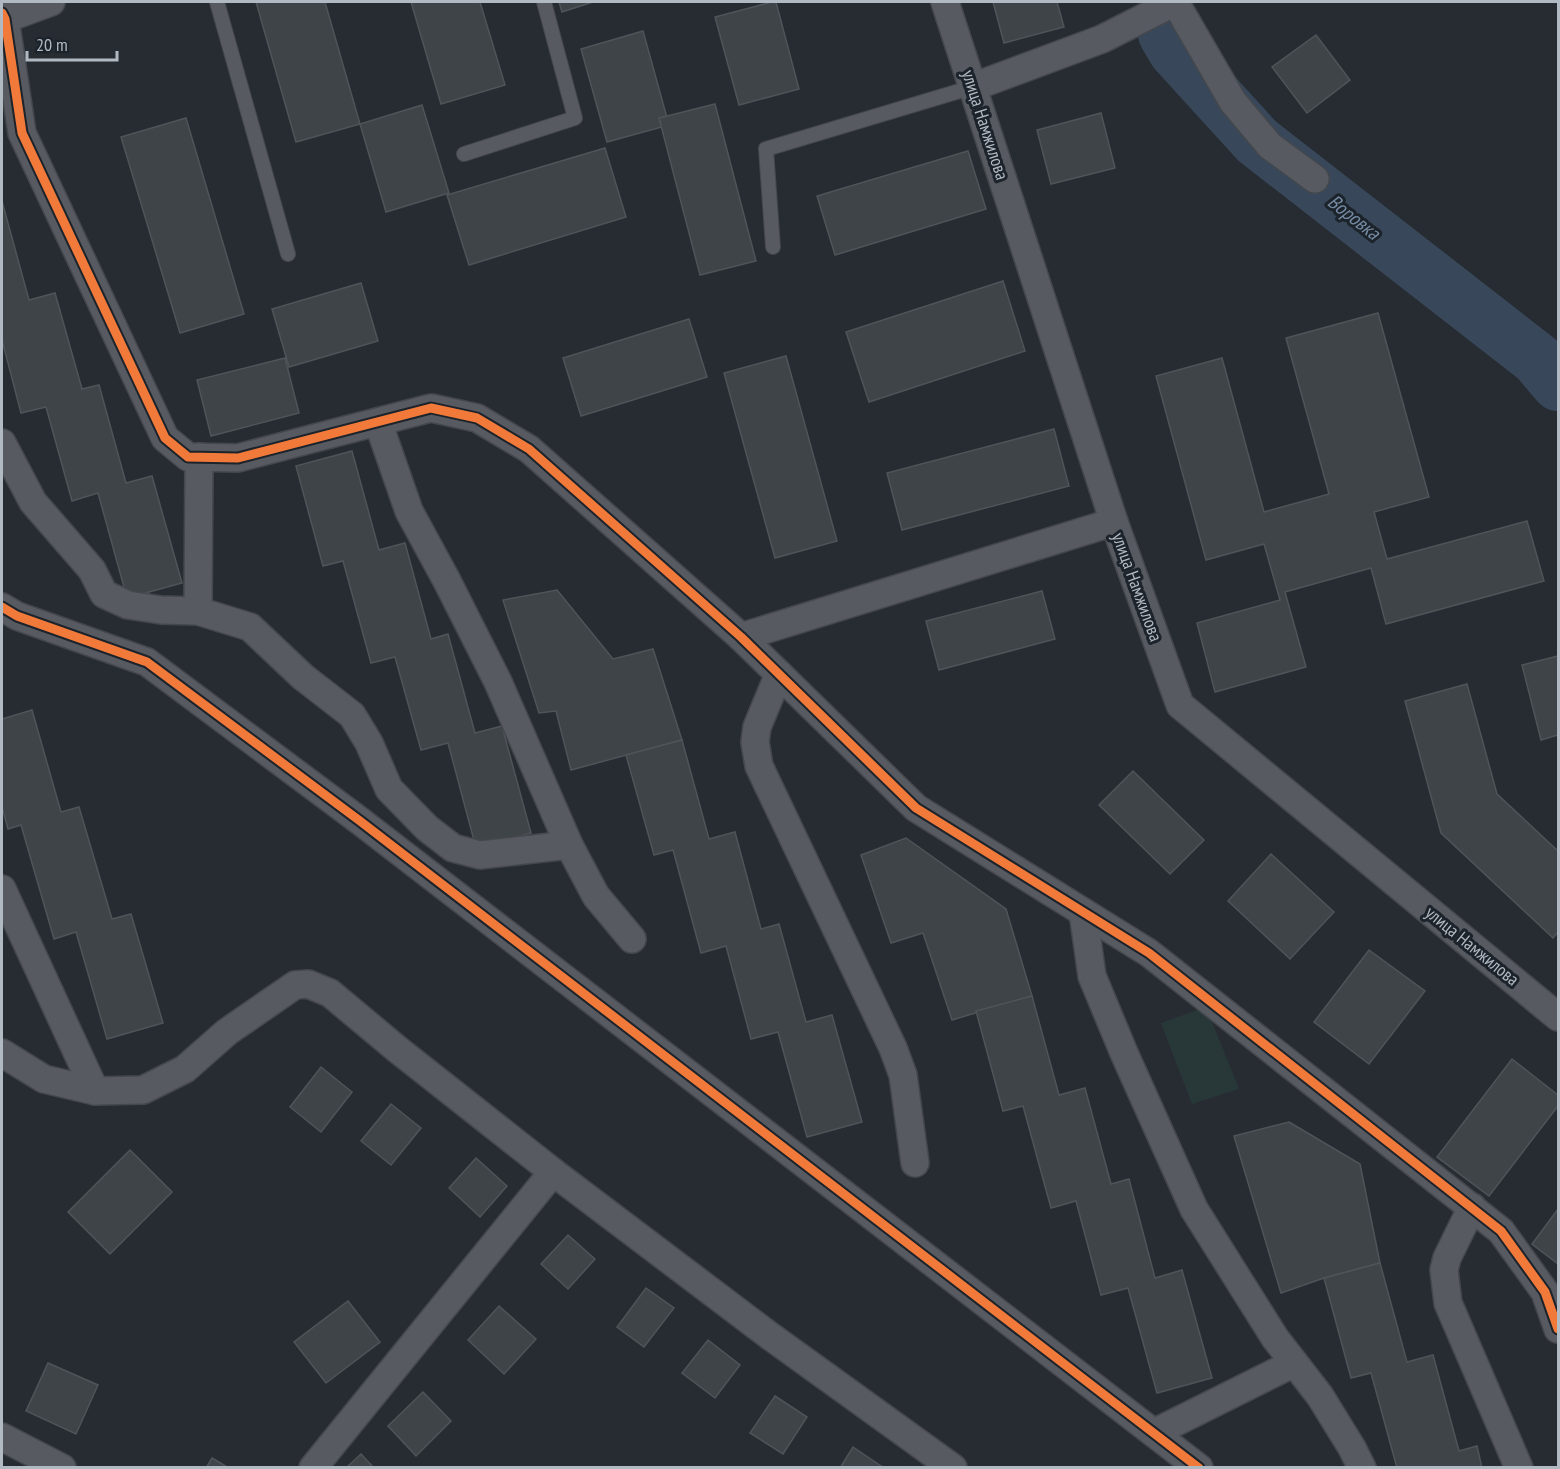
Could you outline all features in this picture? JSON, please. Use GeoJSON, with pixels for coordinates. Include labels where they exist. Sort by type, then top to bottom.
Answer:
{"type":"FeatureCollection","features":[{"type":"Feature","properties":{"kind":"street"},"geometry":{"type":"LineString","coordinates":[[51,2],[3,16],[22,134],[165,438],[188,457],[238,458],[431,408],[477,418],[529,449],[741,638],[916,808],[1149,953],[1501,1231],[1545,1292],[1558,1329]]}},
{"type":"Feature","properties":{"kind":"street"},"geometry":{"type":"LineString","coordinates":[[973,87],[1102,39],[1174,2],[1233,102],[1270,146],[1315,179]]}},
{"type":"Feature","properties":{"kind":"street","name":"улица Намжилова"},"geometry":{"type":"LineString","coordinates":[[944,3],[1114,522],[1180,705],[1558,1017]]}},
{"type":"Feature","properties":{"kind":"street"},"geometry":{"type":"LineString","coordinates":[[378,422],[409,511],[447,580],[498,682],[569,845],[596,896],[632,939]]}},
{"type":"Feature","properties":{"kind":"street"},"geometry":{"type":"LineString","coordinates":[[2,443],[33,502],[92,570],[104,594],[128,605],[161,610],[198,611],[250,627],[303,677],[351,715],[369,743],[389,789],[427,828],[453,848],[480,855],[569,845]]}},
{"type":"Feature","properties":{"kind":"street"},"geometry":{"type":"LineString","coordinates":[[198,611],[199,457]]}},
{"type":"Feature","properties":{"kind":"street"},"geometry":{"type":"LineString","coordinates":[[741,638],[1114,522]]}},
{"type":"Feature","properties":{"kind":"street"},"geometry":{"type":"LineString","coordinates":[[2,607],[17,616],[147,662],[360,821],[1199,1467]]}},
{"type":"Feature","properties":{"kind":"street"},"geometry":{"type":"LineString","coordinates":[[779,674],[757,727],[755,742],[759,766],[893,1048],[903,1075],[915,1163]]}},
{"type":"Feature","properties":{"kind":"street"},"geometry":{"type":"LineString","coordinates":[[2,889],[95,1091]]}},
{"type":"Feature","properties":{"kind":"street"},"geometry":{"type":"LineString","coordinates":[[1083,912],[1092,976],[1194,1209],[1275,1338],[1320,1396],[1362,1467]]}},
{"type":"Feature","properties":{"kind":"street"},"geometry":{"type":"LineString","coordinates":[[2,1053],[44,1078],[95,1091],[143,1090],[185,1070],[227,1032],[295,985],[308,984],[330,993],[553,1172],[770,1336],[953,1467]]}},
{"type":"Feature","properties":{"kind":"street"},"geometry":{"type":"LineString","coordinates":[[313,1467],[553,1172]]}},
{"type":"Feature","properties":{"kind":"street"},"geometry":{"type":"LineString","coordinates":[[1472,1207],[1445,1264],[1448,1303],[1519,1467]]}},
{"type":"Feature","properties":{"kind":"street"},"geometry":{"type":"LineString","coordinates":[[1154,1432],[1294,1363]]}},
{"type":"Feature","properties":{"kind":"street"},"geometry":{"type":"LineString","coordinates":[[2,1437],[62,1467]]}},
{"type":"Feature","properties":{"kind":"lane"},"geometry":{"type":"LineString","coordinates":[[217,2],[288,254]]}},
{"type":"Feature","properties":{"kind":"lane"},"geometry":{"type":"LineString","coordinates":[[464,154],[575,118],[544,2]]}},
{"type":"Feature","properties":{"kind":"lane"},"geometry":{"type":"LineString","coordinates":[[774,247],[766,148],[973,87]]}},
{"type":"Feature","properties":{"kind":"shaded area"},"geometry":{"type":"Polygon","coordinates":[[[1206,1007],[1239,1089],[1192,1104],[1161,1023],[1206,1007]]]}},
{"type":"Feature","properties":{"kind":"building"},"geometry":{"type":"Polygon","coordinates":[[[256,2],[325,2],[360,124],[296,142],[256,2]]]}},
{"type":"Feature","properties":{"kind":"building"},"geometry":{"type":"Polygon","coordinates":[[[411,2],[480,2],[505,85],[441,104],[411,2]]]}},
{"type":"Feature","properties":{"kind":"building"},"geometry":{"type":"Polygon","coordinates":[[[559,2],[593,2],[562,12],[559,2]]]}},
{"type":"Feature","properties":{"kind":"building"},"geometry":{"type":"Polygon","coordinates":[[[776,2],[799,89],[739,105],[715,17],[776,2]]]}},
{"type":"Feature","properties":{"kind":"building"},"geometry":{"type":"Polygon","coordinates":[[[993,2],[1057,2],[1064,27],[1004,43],[993,2]]]}},
{"type":"Feature","properties":{"kind":"building"},"geometry":{"type":"Polygon","coordinates":[[[643,31],[669,125],[607,142],[581,49],[643,31]]]}},
{"type":"Feature","properties":{"kind":"building"},"geometry":{"type":"Polygon","coordinates":[[[1316,35],[1350,80],[1307,113],[1272,67],[1316,35]]]}},
{"type":"Feature","properties":{"kind":"building"},"geometry":{"type":"Polygon","coordinates":[[[715,104],[756,261],[700,275],[659,118],[715,104]]]}},
{"type":"Feature","properties":{"kind":"building"},"geometry":{"type":"Polygon","coordinates":[[[422,105],[449,193],[386,212],[360,124],[422,105]]]}},
{"type":"Feature","properties":{"kind":"building"},"geometry":{"type":"Polygon","coordinates":[[[1101,113],[1115,168],[1051,184],[1037,130],[1101,113]]]}},
{"type":"Feature","properties":{"kind":"building"},"geometry":{"type":"Polygon","coordinates":[[[186,118],[244,314],[180,333],[121,137],[186,118]]]}},
{"type":"Feature","properties":{"kind":"building"},"geometry":{"type":"Polygon","coordinates":[[[605,148],[626,217],[469,265],[447,195],[605,148]]]}},
{"type":"Feature","properties":{"kind":"building"},"geometry":{"type":"Polygon","coordinates":[[[968,151],[986,209],[835,255],[817,196],[968,151]]]}},
{"type":"Feature","properties":{"kind":"building"},"geometry":{"type":"Polygon","coordinates":[[[2,201],[29,300],[55,293],[82,389],[99,385],[126,483],[152,476],[182,583],[127,598],[98,493],[72,501],[46,407],[21,413],[2,340],[2,201]]]}},
{"type":"Feature","properties":{"kind":"building"},"geometry":{"type":"Polygon","coordinates":[[[1003,281],[1025,351],[869,402],[846,332],[1003,281]]]}},
{"type":"Feature","properties":{"kind":"building"},"geometry":{"type":"Polygon","coordinates":[[[361,283],[378,341],[289,367],[272,309],[361,283]]]}},
{"type":"Feature","properties":{"kind":"building"},"geometry":{"type":"Polygon","coordinates":[[[1378,313],[1429,497],[1374,512],[1387,559],[1527,521],[1544,581],[1386,624],[1371,568],[1285,592],[1306,667],[1215,692],[1197,623],[1280,600],[1264,544],[1206,560],[1156,376],[1222,358],[1264,512],[1329,494],[1286,338],[1378,313]]]}},
{"type":"Feature","properties":{"kind":"building"},"geometry":{"type":"Polygon","coordinates":[[[689,319],[707,377],[581,416],[563,358],[689,319]]]}},
{"type":"Feature","properties":{"kind":"building"},"geometry":{"type":"Polygon","coordinates":[[[786,356],[837,541],[775,558],[724,373],[786,356]]]}},
{"type":"Feature","properties":{"kind":"building"},"geometry":{"type":"Polygon","coordinates":[[[285,358],[299,413],[211,436],[197,380],[285,358]]]}},
{"type":"Feature","properties":{"kind":"building"},"geometry":{"type":"Polygon","coordinates":[[[1054,429],[1069,486],[902,530],[887,473],[1054,429]]]}},
{"type":"Feature","properties":{"kind":"building"},"geometry":{"type":"Polygon","coordinates":[[[352,451],[379,550],[405,543],[431,639],[448,634],[475,733],[502,726],[531,833],[476,848],[448,743],[421,750],[395,657],[371,663],[343,561],[323,566],[296,466],[352,451]]]}},
{"type":"Feature","properties":{"kind":"building"},"geometry":{"type":"Polygon","coordinates":[[[557,590],[613,659],[653,649],[682,740],[571,770],[556,711],[539,713],[503,600],[557,590]]]}},
{"type":"Feature","properties":{"kind":"building"},"geometry":{"type":"Polygon","coordinates":[[[1042,591],[1055,639],[939,670],[926,621],[1042,591]]]}},
{"type":"Feature","properties":{"kind":"building"},"geometry":{"type":"Polygon","coordinates":[[[1558,656],[1558,735],[1541,740],[1522,665],[1558,656]]]}},
{"type":"Feature","properties":{"kind":"building"},"geometry":{"type":"Polygon","coordinates":[[[1467,684],[1497,794],[1558,851],[1558,932],[1553,938],[1441,833],[1405,701],[1467,684]]]}},
{"type":"Feature","properties":{"kind":"building"},"geometry":{"type":"Polygon","coordinates":[[[32,710],[61,812],[79,807],[112,919],[131,914],[163,1023],[107,1039],[76,932],[54,939],[21,825],[8,829],[2,807],[2,719],[32,710]]]}},
{"type":"Feature","properties":{"kind":"building"},"geometry":{"type":"Polygon","coordinates":[[[682,740],[709,839],[735,832],[761,929],[779,924],[806,1022],[832,1015],[862,1122],[807,1137],[778,1032],[751,1039],[726,946],[701,953],[673,850],[654,855],[626,755],[682,740]]]}},
{"type":"Feature","properties":{"kind":"building"},"geometry":{"type":"Polygon","coordinates":[[[1133,771],[1204,840],[1170,874],[1099,805],[1133,771]]]}},
{"type":"Feature","properties":{"kind":"building"},"geometry":{"type":"Polygon","coordinates":[[[906,838],[1006,909],[1032,996],[952,1020],[923,933],[891,943],[861,855],[906,838]]]}},
{"type":"Feature","properties":{"kind":"building"},"geometry":{"type":"Polygon","coordinates":[[[1271,854],[1334,912],[1290,959],[1228,901],[1271,854]]]}},
{"type":"Feature","properties":{"kind":"building"},"geometry":{"type":"Polygon","coordinates":[[[1369,950],[1425,991],[1369,1064],[1314,1022],[1369,950]]]}},
{"type":"Feature","properties":{"kind":"building"},"geometry":{"type":"Polygon","coordinates":[[[1032,996],[1059,1095],[1085,1088],[1111,1184],[1129,1179],[1155,1278],[1182,1270],[1212,1378],[1157,1393],[1128,1288],[1101,1295],[1076,1201],[1051,1208],[1023,1106],[1003,1111],[976,1011],[1032,996]]]}},
{"type":"Feature","properties":{"kind":"building"},"geometry":{"type":"Polygon","coordinates":[[[1512,1059],[1558,1095],[1558,1106],[1489,1196],[1437,1157],[1512,1059]]]}},
{"type":"Feature","properties":{"kind":"building"},"geometry":{"type":"Polygon","coordinates":[[[321,1067],[352,1092],[321,1132],[290,1107],[321,1067]]]}},
{"type":"Feature","properties":{"kind":"building"},"geometry":{"type":"Polygon","coordinates":[[[391,1104],[421,1128],[391,1165],[361,1141],[391,1104]]]}},
{"type":"Feature","properties":{"kind":"building"},"geometry":{"type":"Polygon","coordinates":[[[1289,1122],[1360,1164],[1380,1263],[1324,1278],[1281,1293],[1234,1136],[1289,1122]]]}},
{"type":"Feature","properties":{"kind":"building"},"geometry":{"type":"Polygon","coordinates":[[[130,1150],[172,1192],[110,1254],[68,1212],[130,1150]]]}},
{"type":"Feature","properties":{"kind":"building"},"geometry":{"type":"Polygon","coordinates":[[[476,1158],[507,1186],[480,1217],[449,1188],[476,1158]]]}},
{"type":"Feature","properties":{"kind":"building"},"geometry":{"type":"Polygon","coordinates":[[[1558,1209],[1558,1264],[1532,1244],[1558,1209]]]}},
{"type":"Feature","properties":{"kind":"building"},"geometry":{"type":"Polygon","coordinates":[[[568,1235],[595,1259],[568,1289],[541,1264],[568,1235]]]}},
{"type":"Feature","properties":{"kind":"building"},"geometry":{"type":"Polygon","coordinates":[[[1380,1263],[1407,1362],[1433,1355],[1459,1451],[1477,1446],[1482,1468],[1397,1468],[1371,1373],[1351,1378],[1324,1278],[1380,1263]]]}},
{"type":"Feature","properties":{"kind":"building"},"geometry":{"type":"Polygon","coordinates":[[[646,1288],[674,1308],[644,1347],[617,1327],[646,1288]]]}},
{"type":"Feature","properties":{"kind":"building"},"geometry":{"type":"Polygon","coordinates":[[[348,1301],[380,1342],[326,1383],[294,1342],[348,1301]]]}},
{"type":"Feature","properties":{"kind":"building"},"geometry":{"type":"Polygon","coordinates":[[[499,1306],[536,1339],[504,1374],[468,1340],[499,1306]]]}},
{"type":"Feature","properties":{"kind":"building"},"geometry":{"type":"Polygon","coordinates":[[[708,1340],[740,1365],[715,1398],[682,1373],[708,1340]]]}},
{"type":"Feature","properties":{"kind":"building"},"geometry":{"type":"Polygon","coordinates":[[[48,1363],[98,1385],[76,1434],[26,1411],[48,1363]]]}},
{"type":"Feature","properties":{"kind":"building"},"geometry":{"type":"Polygon","coordinates":[[[423,1392],[451,1421],[416,1456],[388,1426],[423,1392]]]}},
{"type":"Feature","properties":{"kind":"building"},"geometry":{"type":"Polygon","coordinates":[[[775,1396],[807,1417],[783,1454],[750,1433],[775,1396]]]}},
{"type":"Feature","properties":{"kind":"building"},"geometry":{"type":"Polygon","coordinates":[[[853,1447],[884,1468],[840,1468],[853,1447]]]}},
{"type":"Feature","properties":{"kind":"building"},"geometry":{"type":"Polygon","coordinates":[[[361,1454],[374,1468],[346,1468],[361,1454]]]}},
{"type":"Feature","properties":{"kind":"building"},"geometry":{"type":"Polygon","coordinates":[[[212,1458],[229,1468],[206,1468],[212,1458]]]}},
{"type":"Feature","properties":{"kind":"waterway","name":"Воровка"},"geometry":{"type":"LineString","coordinates":[[1165,34],[1175,51],[1257,141],[1537,359],[1558,384]]}},
{"type":"Feature","properties":{"kind":"cycle path"},"geometry":{"type":"LineString","coordinates":[[2,13],[5,19],[22,133],[165,438],[188,457],[238,458],[431,408],[477,418],[529,449],[741,637],[916,808],[1149,953],[1501,1231],[1545,1292],[1558,1329]]}},
{"type":"Feature","properties":{"kind":"cycle path"},"geometry":{"type":"LineString","coordinates":[[2,607],[17,616],[147,662],[360,821],[1199,1468]]}}]}
